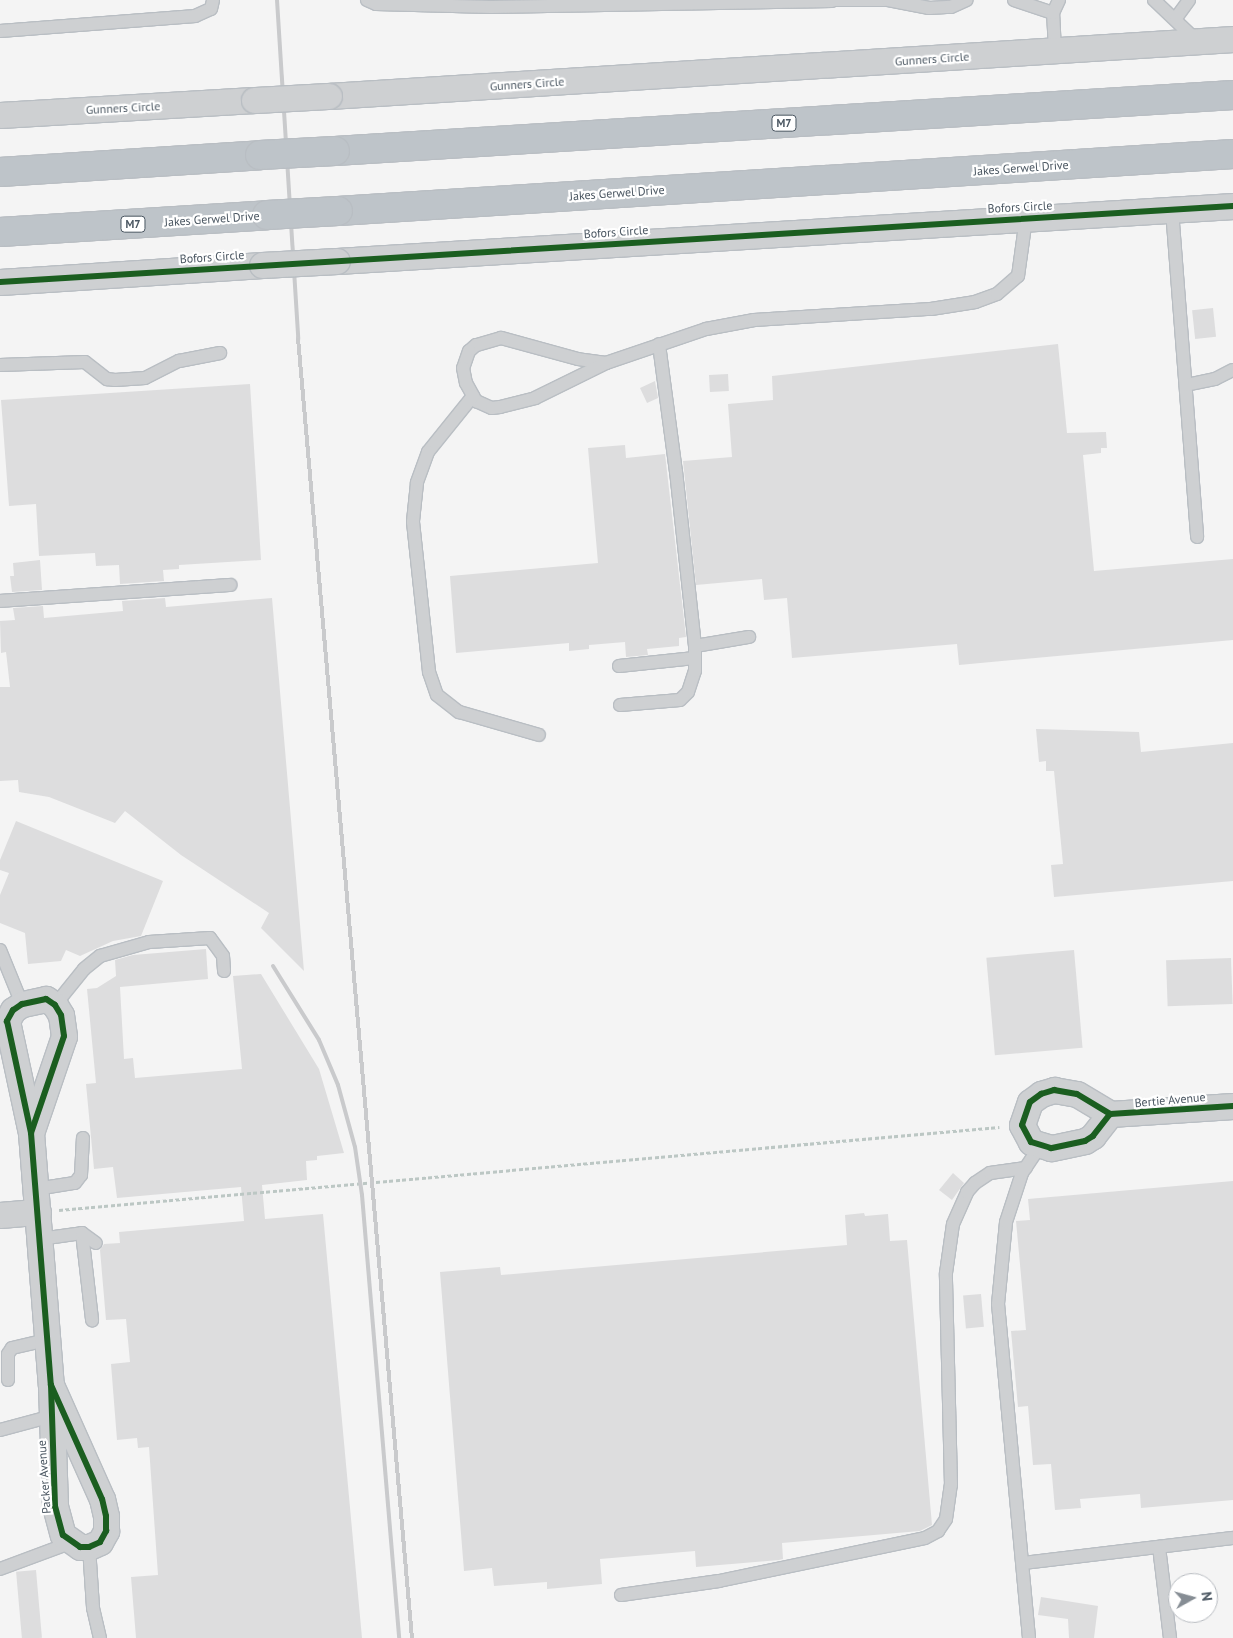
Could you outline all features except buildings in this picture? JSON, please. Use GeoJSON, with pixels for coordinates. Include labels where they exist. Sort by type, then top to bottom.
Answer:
{"type":"FeatureCollection","features":[{"type":"Feature","properties":{"kind":"highway","name":"M7"},"geometry":{"type":"LineString","coordinates":[[0,172],[1233,95]]}},
{"type":"Feature","properties":{"kind":"highway","name":"Jakes Gerwel Drive"},"geometry":{"type":"LineString","coordinates":[[0,232],[1233,154]]}},
{"type":"Feature","properties":{"kind":"street","name":"Gunners Circle"},"geometry":{"type":"LineString","coordinates":[[0,115],[1233,40]]}},
{"type":"Feature","properties":{"kind":"street","name":"Bofors Circle"},"geometry":{"type":"LineString","coordinates":[[0,282],[1233,206]]}},
{"type":"Feature","properties":{"kind":"street"},"geometry":{"type":"LineString","coordinates":[[12,1006],[46,999],[55,1005]]}},
{"type":"Feature","properties":{"kind":"street","name":"Packer Avenue"},"geometry":{"type":"LineString","coordinates":[[31,1133],[64,1036],[64,1023],[55,1005]]}},
{"type":"Feature","properties":{"kind":"street","name":"Packer Avenue"},"geometry":{"type":"LineString","coordinates":[[12,1006],[7,1021],[8,1038],[31,1133],[37,1200],[51,1385],[55,1506],[63,1535],[80,1545],[100,1542],[106,1531],[106,1516],[102,1499],[51,1385]]}},
{"type":"Feature","properties":{"kind":"street"},"geometry":{"type":"LineString","coordinates":[[1054,1090],[1077,1094],[1110,1114],[1094,1136],[1085,1141],[1051,1148],[1040,1146],[1026,1138],[1022,1125],[1030,1102],[1041,1094],[1054,1090]]}},
{"type":"Feature","properties":{"kind":"street","name":"Bertie Avenue"},"geometry":{"type":"LineString","coordinates":[[1110,1114],[1233,1106]]}},
{"type":"Feature","properties":{"kind":"street"},"geometry":{"type":"LineString","coordinates":[[0,1215],[37,1200]]}},
{"type":"Feature","properties":{"kind":"lane"},"geometry":{"type":"LineString","coordinates":[[0,31],[194,16],[211,9],[213,0]]}},
{"type":"Feature","properties":{"kind":"lane"},"geometry":{"type":"LineString","coordinates":[[367,0],[376,4],[491,8],[886,0],[929,8],[951,8],[967,0]]}},
{"type":"Feature","properties":{"kind":"lane"},"geometry":{"type":"LineString","coordinates":[[1014,0],[1053,13]]}},
{"type":"Feature","properties":{"kind":"lane"},"geometry":{"type":"LineString","coordinates":[[1054,50],[1053,13],[1059,0]]}},
{"type":"Feature","properties":{"kind":"lane"},"geometry":{"type":"LineString","coordinates":[[1154,0],[1176,18],[1198,42]]}},
{"type":"Feature","properties":{"kind":"lane"},"geometry":{"type":"LineString","coordinates":[[1176,18],[1189,0]]}},
{"type":"Feature","properties":{"kind":"lane"},"geometry":{"type":"LineString","coordinates":[[1172,210],[1197,537]]}},
{"type":"Feature","properties":{"kind":"lane","name":"Bofors Circle"},"geometry":{"type":"LineString","coordinates":[[606,363],[578,359],[516,340],[489,340],[469,351],[465,360],[466,383],[473,396],[492,408],[516,404],[535,398],[606,363],[706,329],[754,320],[931,309],[976,302],[997,294],[1018,276],[1026,218]]}},
{"type":"Feature","properties":{"kind":"lane"},"geometry":{"type":"LineString","coordinates":[[620,705],[680,700],[692,682],[695,652],[659,344]]}},
{"type":"Feature","properties":{"kind":"lane"},"geometry":{"type":"LineString","coordinates":[[0,365],[85,362],[92,364],[107,380],[115,380],[145,378],[179,362],[220,353]]}},
{"type":"Feature","properties":{"kind":"lane"},"geometry":{"type":"LineString","coordinates":[[1186,385],[1214,379],[1233,370]]}},
{"type":"Feature","properties":{"kind":"lane"},"geometry":{"type":"LineString","coordinates":[[473,396],[428,452],[417,483],[413,522],[429,672],[437,696],[459,712],[539,735]]}},
{"type":"Feature","properties":{"kind":"lane"},"geometry":{"type":"LineString","coordinates":[[0,602],[230,585]]}},
{"type":"Feature","properties":{"kind":"lane"},"geometry":{"type":"LineString","coordinates":[[619,666],[695,652],[749,637]]}},
{"type":"Feature","properties":{"kind":"lane"},"geometry":{"type":"LineString","coordinates":[[55,1005],[84,969],[100,956],[149,942],[210,938],[223,956],[224,971]]}},
{"type":"Feature","properties":{"kind":"lane"},"geometry":{"type":"LineString","coordinates":[[0,950],[12,1006]]}},
{"type":"Feature","properties":{"kind":"lane"},"geometry":{"type":"LineString","coordinates":[[37,1200],[75,1183],[81,1175],[83,1138]]}},
{"type":"Feature","properties":{"kind":"lane"},"geometry":{"type":"LineString","coordinates":[[1029,1638],[998,1304],[1006,1222],[1026,1168],[1040,1146]]}},
{"type":"Feature","properties":{"kind":"lane"},"geometry":{"type":"LineString","coordinates":[[620,1594],[728,1579],[925,1538],[938,1531],[946,1519],[951,1485],[946,1273],[953,1224],[966,1192],[975,1183],[990,1173],[1026,1168]]}},
{"type":"Feature","properties":{"kind":"lane"},"geometry":{"type":"LineString","coordinates":[[40,1239],[82,1233],[96,1243]]}},
{"type":"Feature","properties":{"kind":"lane"},"geometry":{"type":"LineString","coordinates":[[82,1233],[92,1320]]}},
{"type":"Feature","properties":{"kind":"lane"},"geometry":{"type":"LineString","coordinates":[[8,1380],[8,1354],[12,1348],[48,1340]]}},
{"type":"Feature","properties":{"kind":"lane"},"geometry":{"type":"LineString","coordinates":[[0,1430],[52,1416]]}},
{"type":"Feature","properties":{"kind":"lane"},"geometry":{"type":"LineString","coordinates":[[1023,1563],[1233,1538]]}},
{"type":"Feature","properties":{"kind":"lane"},"geometry":{"type":"LineString","coordinates":[[0,1569],[80,1545],[100,1638]]}},
{"type":"Feature","properties":{"kind":"lane"},"geometry":{"type":"LineString","coordinates":[[1159,1546],[1170,1638]]}},
{"type":"Feature","properties":{"kind":"path"},"geometry":{"type":"LineString","coordinates":[[37,1200],[1022,1125]]}},
{"type":"Feature","properties":{"kind":"railway"},"geometry":{"type":"LineString","coordinates":[[277,0],[298,338],[412,1638]]}},
{"type":"Feature","properties":{"kind":"railway"},"geometry":{"type":"LineString","coordinates":[[273,966],[319,1040],[338,1085],[355,1147],[362,1195],[399,1638]]}},
{"type":"Feature","properties":{"kind":"cycle path"},"geometry":{"type":"LineString","coordinates":[[0,282],[1233,206]]}},
{"type":"Feature","properties":{"kind":"cycle path"},"geometry":{"type":"LineString","coordinates":[[31,1133],[64,1036],[61,1015],[55,1005],[46,999],[22,1004],[13,1010],[7,1021],[31,1133],[51,1385],[55,1506],[63,1535],[80,1547],[89,1547],[100,1542],[106,1531],[106,1516],[102,1499],[51,1385]]}},
{"type":"Feature","properties":{"kind":"cycle path"},"geometry":{"type":"LineString","coordinates":[[1110,1114],[1093,1136],[1085,1141],[1051,1148],[1031,1142],[1022,1125],[1030,1102],[1041,1094],[1054,1090],[1077,1094],[1110,1114],[1233,1106]]}}]}
